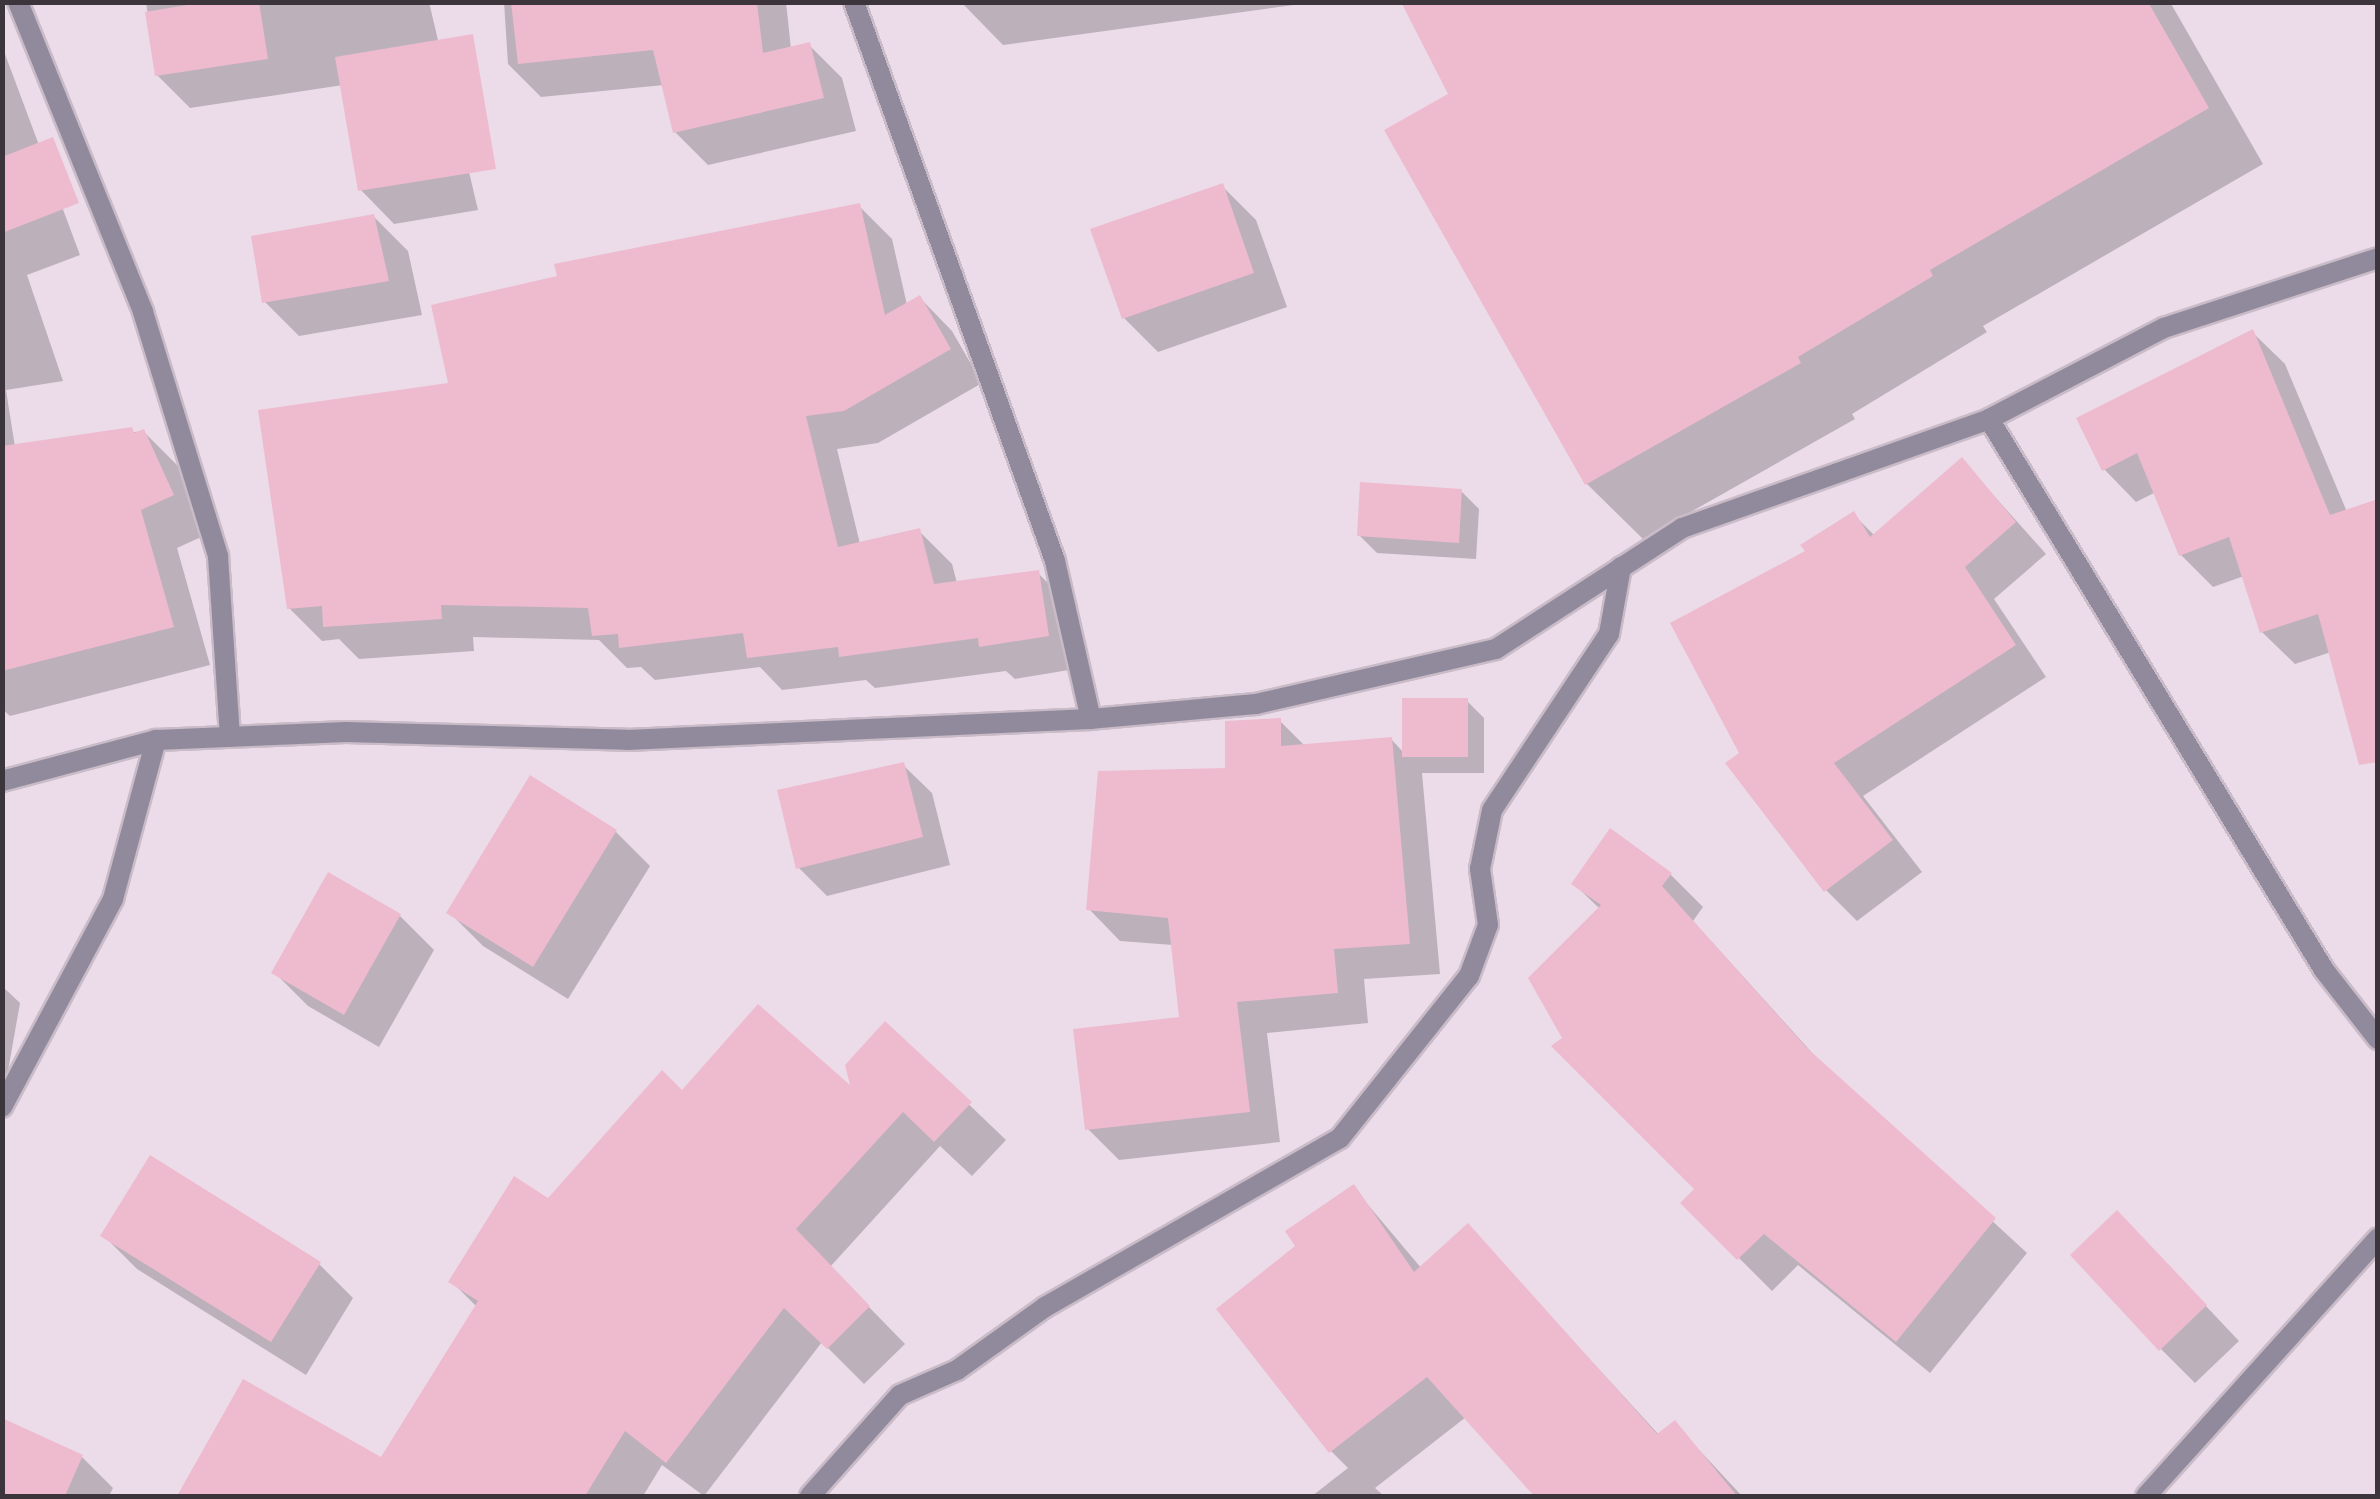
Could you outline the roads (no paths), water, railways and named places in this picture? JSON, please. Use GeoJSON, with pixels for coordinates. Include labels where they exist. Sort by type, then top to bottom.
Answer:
{"type":"FeatureCollection","features":[{"type":"Feature","properties":{"kind":"street"},"geometry":{"type":"LineString","coordinates":[[18,2],[143,312],[218,556],[230,737]]}},
{"type":"Feature","properties":{"kind":"street"},"geometry":{"type":"LineString","coordinates":[[854,2],[1054,561],[1090,719]]}},
{"type":"Feature","properties":{"kind":"street"},"geometry":{"type":"LineString","coordinates":[[2,781],[156,740],[346,732],[627,740],[1090,719],[1256,704],[1496,649],[1682,528],[1989,420],[2164,328],[2378,258]]}},
{"type":"Feature","properties":{"kind":"street"},"geometry":{"type":"LineString","coordinates":[[1989,420],[2324,970],[2378,1039]]}},
{"type":"Feature","properties":{"kind":"street"},"geometry":{"type":"LineString","coordinates":[[810,1496],[900,1395],[957,1370],[1059,1298],[1340,1138],[1469,976],[1488,925],[1480,869],[1492,810],[1610,634],[1622,567]]}},
{"type":"Feature","properties":{"kind":"street"},"geometry":{"type":"LineString","coordinates":[[2,1107],[113,899],[156,740]]}},
{"type":"Feature","properties":{"kind":"street"},"geometry":{"type":"LineString","coordinates":[[2146,1496],[2378,1238]]}}]}
